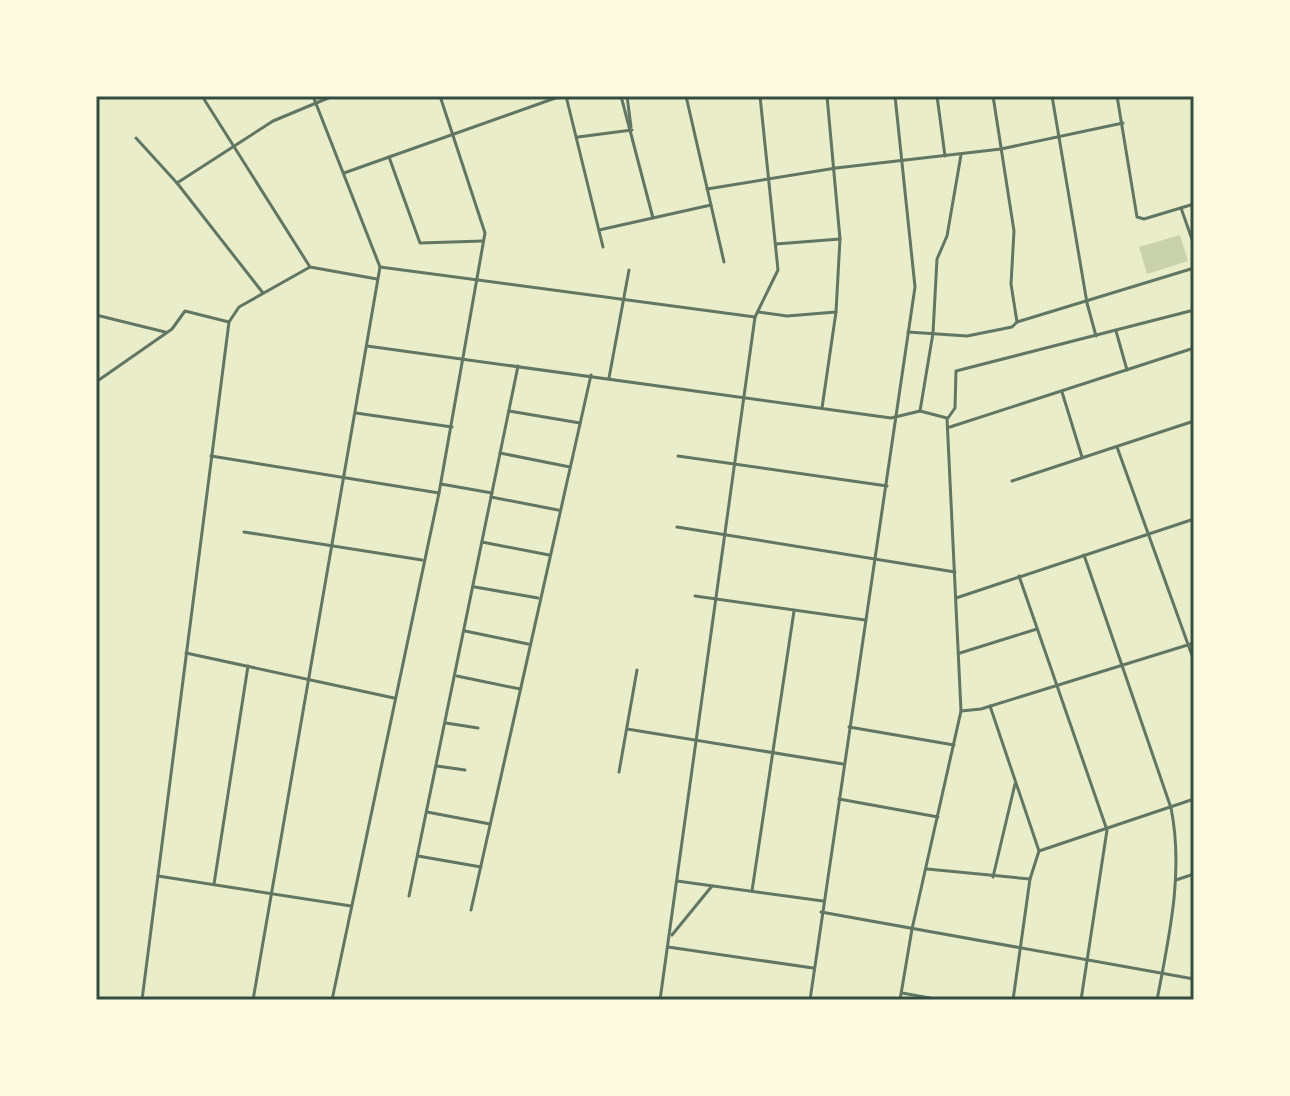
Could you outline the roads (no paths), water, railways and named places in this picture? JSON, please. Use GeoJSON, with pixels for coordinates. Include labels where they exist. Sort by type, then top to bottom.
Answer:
{"type":"FeatureCollection","features":[{"type":"Feature","properties":{"kind":"street"},"geometry":{"type":"LineString","coordinates":[[202,96],[235,143],[310,267]]}},
{"type":"Feature","properties":{"kind":"street"},"geometry":{"type":"LineString","coordinates":[[253,1000],[380,267],[313,96]]}},
{"type":"Feature","properties":{"kind":"street"},"geometry":{"type":"LineString","coordinates":[[177,183],[235,143],[284,116],[333,96]]}},
{"type":"Feature","properties":{"kind":"street"},"geometry":{"type":"LineString","coordinates":[[332,1000],[422,560],[441,484],[479,280],[484,225],[440,96]]}},
{"type":"Feature","properties":{"kind":"street"},"geometry":{"type":"LineString","coordinates":[[344,173],[563,96],[578,137],[603,247]]}},
{"type":"Feature","properties":{"kind":"street"},"geometry":{"type":"LineString","coordinates":[[621,96],[653,218]]}},
{"type":"Feature","properties":{"kind":"street"},"geometry":{"type":"LineString","coordinates":[[627,96],[633,122],[631,129]]}},
{"type":"Feature","properties":{"kind":"street"},"geometry":{"type":"LineString","coordinates":[[686,96],[724,262]]}},
{"type":"Feature","properties":{"kind":"street"},"geometry":{"type":"LineString","coordinates":[[660,1000],[757,315],[778,270],[771,177],[760,96]]}},
{"type":"Feature","properties":{"kind":"street"},"geometry":{"type":"LineString","coordinates":[[822,408],[836,312],[840,239],[836,168],[827,96]]}},
{"type":"Feature","properties":{"kind":"street"},"geometry":{"type":"LineString","coordinates":[[810,1000],[843,764],[898,416],[915,274],[895,96]]}},
{"type":"Feature","properties":{"kind":"street"},"geometry":{"type":"LineString","coordinates":[[937,96],[945,157]]}},
{"type":"Feature","properties":{"kind":"street"},"geometry":{"type":"LineString","coordinates":[[993,96],[1014,231],[1011,284],[1017,322]]}},
{"type":"Feature","properties":{"kind":"street"},"geometry":{"type":"LineString","coordinates":[[1052,96],[1087,303],[1096,336]]}},
{"type":"Feature","properties":{"kind":"street"},"geometry":{"type":"LineString","coordinates":[[1117,96],[1137,217],[1144,219],[1194,204]]}},
{"type":"Feature","properties":{"kind":"street"},"geometry":{"type":"LineString","coordinates":[[707,189],[836,168],[1001,149],[1123,123]]}},
{"type":"Feature","properties":{"kind":"street"},"geometry":{"type":"LineString","coordinates":[[578,137],[631,129]]}},
{"type":"Feature","properties":{"kind":"street"},"geometry":{"type":"LineString","coordinates":[[136,138],[177,183],[264,293]]}},
{"type":"Feature","properties":{"kind":"street"},"geometry":{"type":"LineString","coordinates":[[920,411],[933,333],[937,259],[947,236],[961,155]]}},
{"type":"Feature","properties":{"kind":"street"},"geometry":{"type":"LineString","coordinates":[[389,157],[420,243],[483,241]]}},
{"type":"Feature","properties":{"kind":"street"},"geometry":{"type":"LineString","coordinates":[[599,230],[711,205]]}},
{"type":"Feature","properties":{"kind":"street"},"geometry":{"type":"LineString","coordinates":[[1181,208],[1194,245]]}},
{"type":"Feature","properties":{"kind":"street"},"geometry":{"type":"LineString","coordinates":[[776,244],[840,239]]}},
{"type":"Feature","properties":{"kind":"street"},"geometry":{"type":"LineString","coordinates":[[142,1000],[229,322],[239,307],[310,267],[377,279]]}},
{"type":"Feature","properties":{"kind":"street"},"geometry":{"type":"LineString","coordinates":[[380,267],[757,315],[836,312]]}},
{"type":"Feature","properties":{"kind":"street"},"geometry":{"type":"LineString","coordinates":[[908,332],[967,336],[1012,327],[1017,322],[1194,268]]}},
{"type":"Feature","properties":{"kind":"street"},"geometry":{"type":"LineString","coordinates":[[609,378],[629,270]]}},
{"type":"Feature","properties":{"kind":"street"},"geometry":{"type":"LineString","coordinates":[[947,418],[955,408],[956,371],[1194,310]]}},
{"type":"Feature","properties":{"kind":"street"},"geometry":{"type":"LineString","coordinates":[[96,382],[165,332],[185,311],[229,322]]}},
{"type":"Feature","properties":{"kind":"street"},"geometry":{"type":"LineString","coordinates":[[96,315],[165,332]]}},
{"type":"Feature","properties":{"kind":"street"},"geometry":{"type":"LineString","coordinates":[[1116,331],[1127,371]]}},
{"type":"Feature","properties":{"kind":"street"},"geometry":{"type":"LineString","coordinates":[[367,346],[822,408],[898,416],[920,411],[947,418]]}},
{"type":"Feature","properties":{"kind":"street"},"geometry":{"type":"LineString","coordinates":[[950,427],[1194,348]]}},
{"type":"Feature","properties":{"kind":"street"},"geometry":{"type":"LineString","coordinates":[[409,896],[475,587],[518,366]]}},
{"type":"Feature","properties":{"kind":"street"},"geometry":{"type":"LineString","coordinates":[[471,910],[591,375]]}},
{"type":"Feature","properties":{"kind":"street"},"geometry":{"type":"LineString","coordinates":[[1062,392],[1082,458]]}},
{"type":"Feature","properties":{"kind":"street"},"geometry":{"type":"LineString","coordinates":[[509,411],[580,423]]}},
{"type":"Feature","properties":{"kind":"street"},"geometry":{"type":"LineString","coordinates":[[356,413],[452,427]]}},
{"type":"Feature","properties":{"kind":"street"},"geometry":{"type":"LineString","coordinates":[[900,1000],[912,929],[961,711],[950,427],[947,418]]}},
{"type":"Feature","properties":{"kind":"street"},"geometry":{"type":"LineString","coordinates":[[1012,481],[1194,421]]}},
{"type":"Feature","properties":{"kind":"street"},"geometry":{"type":"LineString","coordinates":[[1117,447],[1194,661]]}},
{"type":"Feature","properties":{"kind":"street"},"geometry":{"type":"LineString","coordinates":[[500,453],[570,467]]}},
{"type":"Feature","properties":{"kind":"street"},"geometry":{"type":"LineString","coordinates":[[211,456],[439,493]]}},
{"type":"Feature","properties":{"kind":"street"},"geometry":{"type":"LineString","coordinates":[[678,456],[887,486]]}},
{"type":"Feature","properties":{"kind":"street"},"geometry":{"type":"LineString","coordinates":[[441,484],[559,510]]}},
{"type":"Feature","properties":{"kind":"street"},"geometry":{"type":"LineString","coordinates":[[956,598],[1194,519]]}},
{"type":"Feature","properties":{"kind":"street"},"geometry":{"type":"LineString","coordinates":[[677,527],[955,572]]}},
{"type":"Feature","properties":{"kind":"street"},"geometry":{"type":"LineString","coordinates":[[244,532],[422,560]]}},
{"type":"Feature","properties":{"kind":"street"},"geometry":{"type":"LineString","coordinates":[[482,542],[549,555]]}},
{"type":"Feature","properties":{"kind":"street"},"geometry":{"type":"LineString","coordinates":[[1084,555],[1171,808],[1176,834],[1176,880],[1157,1000]]}},
{"type":"Feature","properties":{"kind":"street"},"geometry":{"type":"LineString","coordinates":[[1019,576],[1107,830],[1081,1000]]}},
{"type":"Feature","properties":{"kind":"street"},"geometry":{"type":"LineString","coordinates":[[475,587],[539,599]]}},
{"type":"Feature","properties":{"kind":"street"},"geometry":{"type":"LineString","coordinates":[[695,596],[865,620]]}},
{"type":"Feature","properties":{"kind":"street"},"geometry":{"type":"LineString","coordinates":[[752,891],[794,611]]}},
{"type":"Feature","properties":{"kind":"street"},"geometry":{"type":"LineString","coordinates":[[959,653],[1037,629]]}},
{"type":"Feature","properties":{"kind":"street"},"geometry":{"type":"LineString","coordinates":[[465,631],[529,645]]}},
{"type":"Feature","properties":{"kind":"street"},"geometry":{"type":"LineString","coordinates":[[961,711],[990,706],[1194,643]]}},
{"type":"Feature","properties":{"kind":"street"},"geometry":{"type":"LineString","coordinates":[[186,653],[394,698]]}},
{"type":"Feature","properties":{"kind":"street"},"geometry":{"type":"LineString","coordinates":[[214,884],[248,666]]}},
{"type":"Feature","properties":{"kind":"street"},"geometry":{"type":"LineString","coordinates":[[619,772],[637,670]]}},
{"type":"Feature","properties":{"kind":"street"},"geometry":{"type":"LineString","coordinates":[[456,676],[520,689]]}},
{"type":"Feature","properties":{"kind":"street"},"geometry":{"type":"LineString","coordinates":[[990,706],[1039,851],[1030,879],[1013,1000]]}},
{"type":"Feature","properties":{"kind":"street"},"geometry":{"type":"LineString","coordinates":[[446,723],[478,728]]}},
{"type":"Feature","properties":{"kind":"street"},"geometry":{"type":"LineString","coordinates":[[849,727],[954,745]]}},
{"type":"Feature","properties":{"kind":"street"},"geometry":{"type":"LineString","coordinates":[[627,729],[843,764]]}},
{"type":"Feature","properties":{"kind":"street"},"geometry":{"type":"LineString","coordinates":[[437,766],[465,770]]}},
{"type":"Feature","properties":{"kind":"street"},"geometry":{"type":"LineString","coordinates":[[993,877],[1016,781]]}},
{"type":"Feature","properties":{"kind":"street"},"geometry":{"type":"LineString","coordinates":[[839,799],[938,817]]}},
{"type":"Feature","properties":{"kind":"street"},"geometry":{"type":"LineString","coordinates":[[1039,851],[1194,799]]}},
{"type":"Feature","properties":{"kind":"street"},"geometry":{"type":"LineString","coordinates":[[427,812],[490,824]]}},
{"type":"Feature","properties":{"kind":"street"},"geometry":{"type":"LineString","coordinates":[[418,856],[481,867]]}},
{"type":"Feature","properties":{"kind":"street"},"geometry":{"type":"LineString","coordinates":[[926,869],[1030,879]]}},
{"type":"Feature","properties":{"kind":"street"},"geometry":{"type":"LineString","coordinates":[[1176,880],[1194,874]]}},
{"type":"Feature","properties":{"kind":"street"},"geometry":{"type":"LineString","coordinates":[[158,876],[351,906]]}},
{"type":"Feature","properties":{"kind":"street"},"geometry":{"type":"LineString","coordinates":[[677,881],[823,901]]}},
{"type":"Feature","properties":{"kind":"street"},"geometry":{"type":"LineString","coordinates":[[669,940],[682,919],[712,886]]}},
{"type":"Feature","properties":{"kind":"street"},"geometry":{"type":"LineString","coordinates":[[821,912],[1194,979]]}},
{"type":"Feature","properties":{"kind":"street"},"geometry":{"type":"LineString","coordinates":[[668,947],[813,968]]}},
{"type":"Feature","properties":{"kind":"street"},"geometry":{"type":"LineString","coordinates":[[902,993],[941,1000]]}}]}
